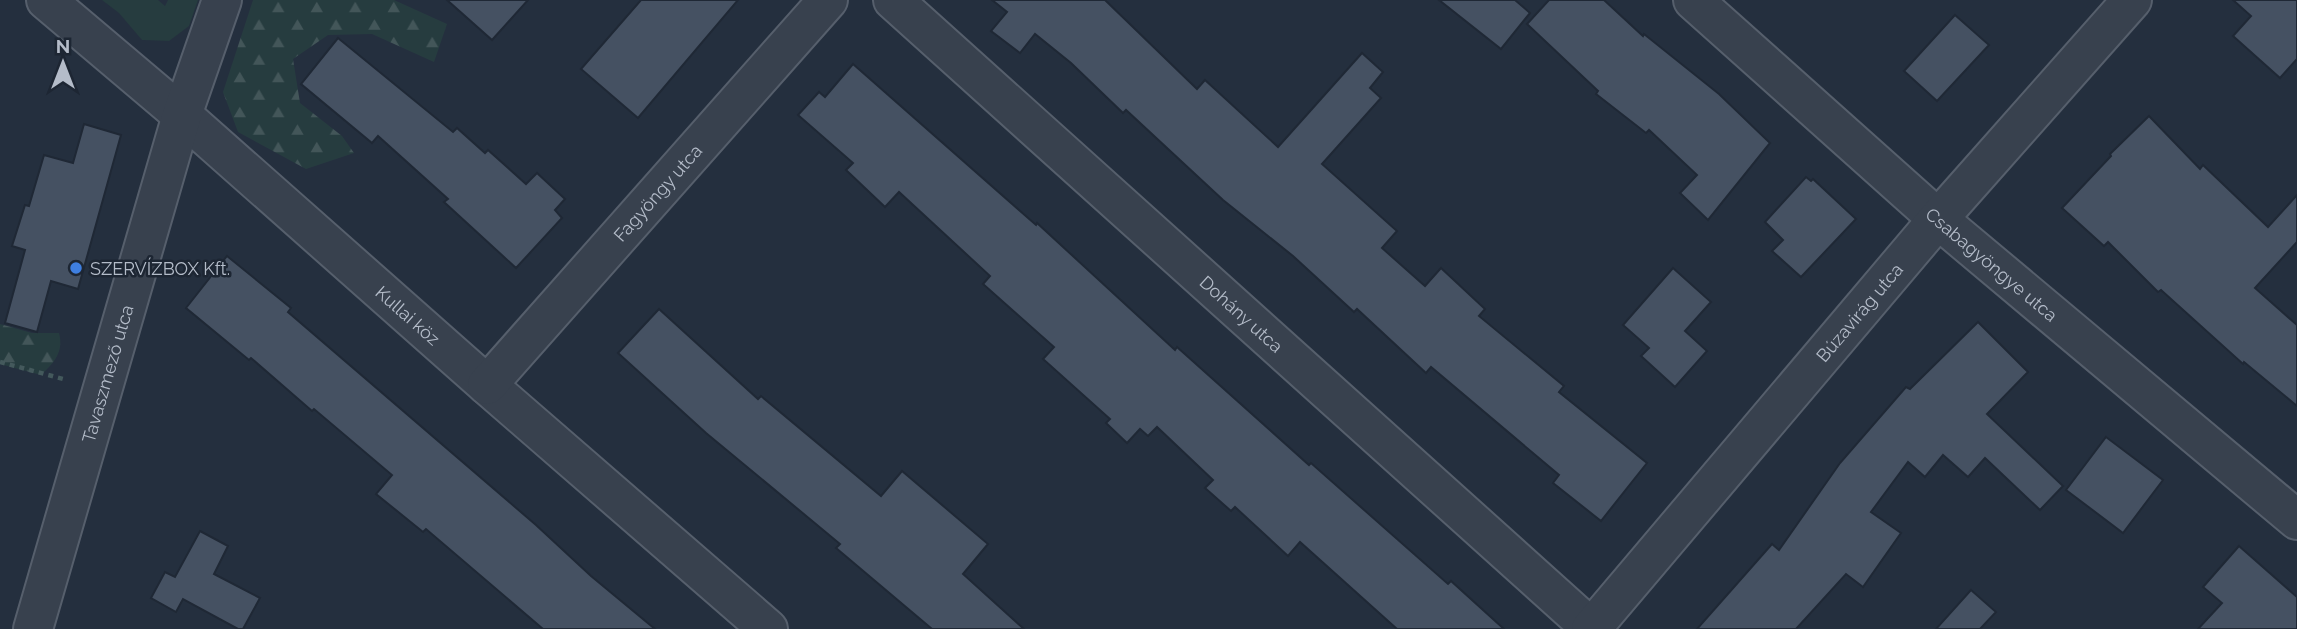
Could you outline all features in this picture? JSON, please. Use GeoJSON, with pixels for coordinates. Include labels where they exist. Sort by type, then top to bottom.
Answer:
{"type":"FeatureCollection","features":[{"type":"Feature","properties":{"kind":"street","name":"Kullai köz"},"geometry":{"type":"LineString","coordinates":[[46,0],[768,629]]}},
{"type":"Feature","properties":{"kind":"street","name":"Tavaszmező utca"},"geometry":{"type":"LineString","coordinates":[[33,629],[181,115],[222,0]]}},
{"type":"Feature","properties":{"kind":"street","name":"Fagyöngy utca"},"geometry":{"type":"LineString","coordinates":[[487,385],[828,0]]}},
{"type":"Feature","properties":{"kind":"street","name":"Dohány utca"},"geometry":{"type":"LineString","coordinates":[[894,0],[1591,629]]}},
{"type":"Feature","properties":{"kind":"street","name":"Csabagyöngye utca"},"geometry":{"type":"LineString","coordinates":[[1693,0],[1938,219],[2297,520]]}},
{"type":"Feature","properties":{"kind":"street","name":"Búzavirág utca"},"geometry":{"type":"LineString","coordinates":[[1591,629],[1938,219],[2132,0]]}},
{"type":"Feature","properties":{"kind":"path"},"geometry":{"type":"LineString","coordinates":[[0,362],[70,381]]}},
{"type":"Feature","properties":{"kind":"green space"},"geometry":{"type":"Polygon","coordinates":[[[102,0],[158,0],[165,6],[168,0],[198,0],[189,26],[169,41],[142,40],[119,13],[102,0]]]}},
{"type":"Feature","properties":{"kind":"green space"},"geometry":{"type":"Polygon","coordinates":[[[253,0],[394,0],[447,24],[434,62],[372,34],[328,35],[293,59],[300,103],[342,136],[354,153],[306,169],[238,132],[223,92],[253,0]]]}},
{"type":"Feature","properties":{"kind":"green space"},"geometry":{"type":"Polygon","coordinates":[[[0,324],[32,333],[59,333],[60,346],[54,361],[41,375],[0,364],[0,324]]]}},
{"type":"Feature","properties":{"kind":"building"},"geometry":{"type":"Polygon","coordinates":[[[447,0],[528,0],[492,40],[447,0]]]}},
{"type":"Feature","properties":{"kind":"building"},"geometry":{"type":"Polygon","coordinates":[[[641,0],[738,0],[638,118],[581,69],[641,0]]]}},
{"type":"Feature","properties":{"kind":"building"},"geometry":{"type":"Polygon","coordinates":[[[992,0],[1105,0],[1197,89],[1205,80],[1278,147],[1362,53],[1383,72],[1370,88],[1381,98],[1322,164],[1397,231],[1382,248],[1425,286],[1441,268],[1485,309],[1479,316],[1564,386],[1559,392],[1647,463],[1601,521],[1553,483],[1559,475],[1431,367],[1426,373],[1357,309],[1354,312],[1293,256],[1223,200],[1126,110],[1123,113],[1071,63],[1035,34],[1020,53],[991,31],[1007,12],[992,0]]]}},
{"type":"Feature","properties":{"kind":"building"},"geometry":{"type":"Polygon","coordinates":[[[1439,0],[1515,0],[1530,13],[1501,49],[1439,0]]]}},
{"type":"Feature","properties":{"kind":"building"},"geometry":{"type":"Polygon","coordinates":[[[1549,0],[1604,0],[1643,36],[1644,34],[1719,94],[1770,143],[1708,220],[1680,193],[1697,175],[1649,130],[1646,133],[1596,94],[1598,91],[1527,24],[1549,0]]]}},
{"type":"Feature","properties":{"kind":"building"},"geometry":{"type":"Polygon","coordinates":[[[2233,0],[2297,0],[2297,59],[2280,78],[2233,36],[2251,16],[2233,0]]]}},
{"type":"Feature","properties":{"kind":"building"},"geometry":{"type":"Polygon","coordinates":[[[1955,15],[1989,45],[1937,101],[1904,71],[1955,15]]]}},
{"type":"Feature","properties":{"kind":"building"},"geometry":{"type":"Polygon","coordinates":[[[338,38],[453,132],[457,128],[485,153],[488,150],[526,184],[537,173],[565,199],[555,210],[562,218],[516,268],[444,202],[448,199],[378,136],[372,143],[301,84],[338,38]]]}},
{"type":"Feature","properties":{"kind":"building"},"geometry":{"type":"Polygon","coordinates":[[[853,64],[1036,225],[1037,223],[1175,350],[1177,347],[1309,465],[1311,463],[1448,584],[1451,581],[1504,629],[1397,629],[1300,542],[1288,556],[1235,507],[1231,511],[1205,488],[1213,480],[1157,427],[1148,436],[1140,429],[1127,443],[1106,423],[1110,419],[1043,359],[1054,347],[983,284],[990,276],[899,192],[885,207],[846,170],[853,163],[798,115],[819,92],[825,97],[853,64]]]}},
{"type":"Feature","properties":{"kind":"building"},"geometry":{"type":"Polygon","coordinates":[[[2149,116],[2200,169],[2203,165],[2268,227],[2297,195],[2297,242],[2255,288],[2297,325],[2297,406],[2244,362],[2243,364],[2161,290],[2158,292],[2108,242],[2104,246],[2062,208],[2110,154],[2149,116]]]}},
{"type":"Feature","properties":{"kind":"building"},"geometry":{"type":"Polygon","coordinates":[[[84,124],[121,135],[78,289],[51,281],[37,332],[5,323],[25,250],[12,246],[25,205],[29,206],[44,155],[73,163],[84,124]]]}},
{"type":"Feature","properties":{"kind":"building"},"geometry":{"type":"Polygon","coordinates":[[[1806,177],[1811,181],[1813,179],[1856,219],[1801,277],[1772,251],[1783,240],[1765,222],[1806,177]]]}},
{"type":"Feature","properties":{"kind":"building"},"geometry":{"type":"Polygon","coordinates":[[[227,256],[291,308],[288,312],[655,629],[543,629],[426,529],[423,532],[376,494],[392,475],[314,409],[312,411],[251,358],[249,360],[186,308],[227,256]]]}},
{"type":"Feature","properties":{"kind":"building"},"geometry":{"type":"Polygon","coordinates":[[[1673,268],[1711,302],[1685,331],[1707,351],[1675,387],[1641,356],[1649,348],[1623,325],[1673,268]]]}},
{"type":"Feature","properties":{"kind":"building"},"geometry":{"type":"Polygon","coordinates":[[[659,309],[758,399],[761,396],[881,496],[902,471],[988,544],[963,574],[1024,629],[932,629],[836,548],[840,544],[706,433],[618,353],[659,309]]]}},
{"type":"Feature","properties":{"kind":"building"},"geometry":{"type":"Polygon","coordinates":[[[1978,322],[2028,372],[1987,414],[2063,486],[2040,510],[1985,458],[1968,477],[1943,455],[1925,477],[1908,462],[1871,512],[1901,533],[1863,587],[1846,574],[1796,629],[1697,629],[1772,544],[1779,550],[1840,463],[1906,387],[1910,389],[1978,322]]]}},
{"type":"Feature","properties":{"kind":"building"},"geometry":{"type":"Polygon","coordinates":[[[2106,437],[2163,480],[2123,533],[2066,490],[2106,437]]]}},
{"type":"Feature","properties":{"kind":"building"},"geometry":{"type":"Polygon","coordinates":[[[200,531],[228,546],[214,574],[260,598],[243,629],[238,629],[183,599],[176,612],[151,598],[165,572],[175,577],[200,531]]]}},
{"type":"Feature","properties":{"kind":"building"},"geometry":{"type":"Polygon","coordinates":[[[2239,546],[2297,597],[2297,629],[2198,629],[2222,603],[2203,587],[2239,546]]]}},
{"type":"Feature","properties":{"kind":"building"},"geometry":{"type":"Polygon","coordinates":[[[1971,590],[1996,612],[1980,629],[1936,629],[1971,590]]]}},
{"type":"Feature","properties":{"kind":"place","name":"SZERVÍZBOX Kft."},"geometry":{"type":"Point","coordinates":[76,268]}}]}
